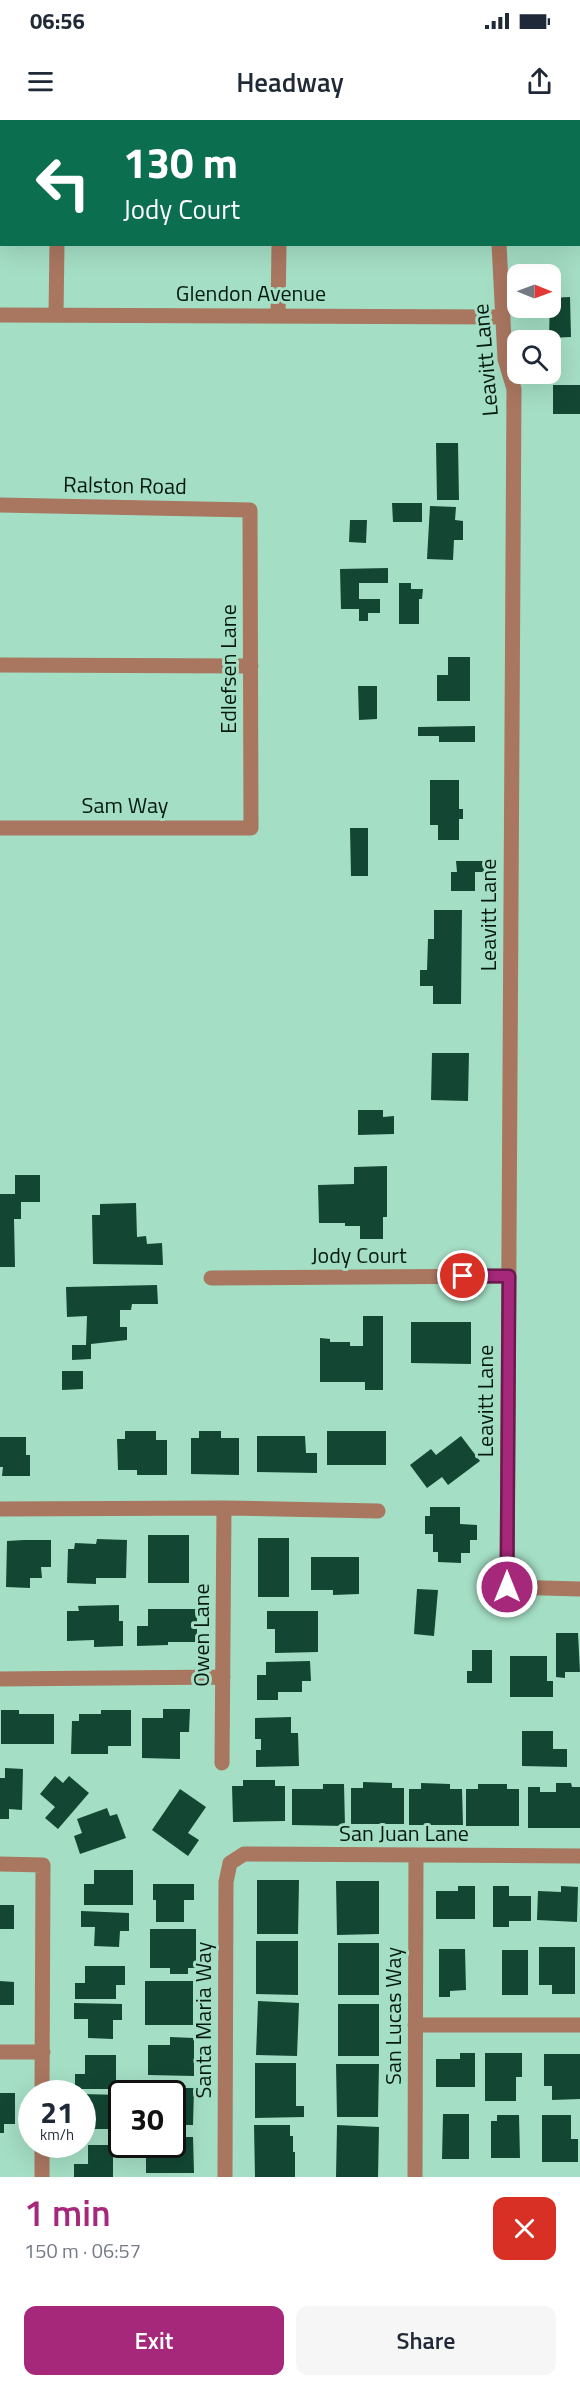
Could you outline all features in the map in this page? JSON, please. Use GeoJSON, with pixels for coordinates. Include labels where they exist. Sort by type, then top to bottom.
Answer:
{"type":"FeatureCollection","features":[{"type":"Feature","properties":{"kind":"street"},"geometry":{"type":"LineString","coordinates":[[56,315],[57,246]]}},
{"type":"Feature","properties":{"kind":"street"},"geometry":{"type":"LineString","coordinates":[[278,316],[279,246]]}},
{"type":"Feature","properties":{"kind":"street","name":"Leavitt Lane"},"geometry":{"type":"LineString","coordinates":[[499,246],[505,359],[514,389],[507,1587],[580,1589]]}},
{"type":"Feature","properties":{"kind":"street","name":"Glendon Avenue"},"geometry":{"type":"LineString","coordinates":[[0,315],[502,317]]}},
{"type":"Feature","properties":{"kind":"street","name":"Ralston Road"},"geometry":{"type":"LineString","coordinates":[[0,505],[250,510]]}},
{"type":"Feature","properties":{"kind":"street","name":"Edlefsen Lane"},"geometry":{"type":"LineString","coordinates":[[250,510],[251,828]]}},
{"type":"Feature","properties":{"kind":"street"},"geometry":{"type":"LineString","coordinates":[[0,665],[251,666]]}},
{"type":"Feature","properties":{"kind":"street","name":"Sam Way"},"geometry":{"type":"LineString","coordinates":[[0,828],[251,828]]}},
{"type":"Feature","properties":{"kind":"street","name":"Jody Court"},"geometry":{"type":"LineString","coordinates":[[211,1278],[509,1276]]}},
{"type":"Feature","properties":{"kind":"street"},"geometry":{"type":"LineString","coordinates":[[0,1509],[224,1508],[378,1511]]}},
{"type":"Feature","properties":{"kind":"street","name":"Owen Lane"},"geometry":{"type":"LineString","coordinates":[[222,1763],[224,1508]]}},
{"type":"Feature","properties":{"kind":"street"},"geometry":{"type":"LineString","coordinates":[[0,1679],[223,1677]]}},
{"type":"Feature","properties":{"kind":"street","name":"San Juan Lane"},"geometry":{"type":"LineString","coordinates":[[230,1863],[244,1854],[580,1856]]}},
{"type":"Feature","properties":{"kind":"street","name":"San Lucas Way"},"geometry":{"type":"LineString","coordinates":[[415,2177],[416,1856]]}},
{"type":"Feature","properties":{"kind":"street","name":"Santa Maria Way"},"geometry":{"type":"LineString","coordinates":[[225,2177],[226,1882],[230,1863]]}},
{"type":"Feature","properties":{"kind":"street"},"geometry":{"type":"LineString","coordinates":[[0,1864],[43,1865],[42,2080]]}},
{"type":"Feature","properties":{"kind":"street"},"geometry":{"type":"LineString","coordinates":[[415,2025],[580,2025]]}},
{"type":"Feature","properties":{"kind":"street"},"geometry":{"type":"LineString","coordinates":[[0,2052],[43,2052]]}},
{"type":"Feature","properties":{"kind":"street"},"geometry":{"type":"LineString","coordinates":[[42,2158],[42,2177]]}},
{"type":"Feature","properties":{"kind":"building"},"geometry":{"type":"Polygon","coordinates":[[[561,297],[570,297],[571,337],[561,337],[561,330],[549,330],[550,318],[561,318],[561,297]]]}},
{"type":"Feature","properties":{"kind":"building"},"geometry":{"type":"Polygon","coordinates":[[[553,385],[580,385],[580,414],[553,414],[553,385]]]}},
{"type":"Feature","properties":{"kind":"building"},"geometry":{"type":"Polygon","coordinates":[[[436,443],[458,443],[459,500],[437,500],[436,443]]]}},
{"type":"Feature","properties":{"kind":"building"},"geometry":{"type":"Polygon","coordinates":[[[392,503],[422,503],[422,522],[393,522],[392,503]]]}},
{"type":"Feature","properties":{"kind":"building"},"geometry":{"type":"Polygon","coordinates":[[[430,506],[456,507],[455,520],[463,521],[463,540],[454,540],[453,560],[427,559],[430,506]]]}},
{"type":"Feature","properties":{"kind":"building"},"geometry":{"type":"Polygon","coordinates":[[[350,520],[367,520],[366,543],[349,542],[350,520]]]}},
{"type":"Feature","properties":{"kind":"building"},"geometry":{"type":"Polygon","coordinates":[[[388,568],[388,583],[359,583],[359,599],[380,599],[380,613],[368,613],[368,621],[359,621],[359,609],[341,609],[340,569],[388,568]]]}},
{"type":"Feature","properties":{"kind":"building"},"geometry":{"type":"Polygon","coordinates":[[[399,583],[411,583],[411,589],[423,589],[422,599],[419,599],[419,624],[399,624],[399,583]]]}},
{"type":"Feature","properties":{"kind":"building"},"geometry":{"type":"Polygon","coordinates":[[[448,657],[470,657],[470,701],[437,701],[437,675],[448,675],[448,657]]]}},
{"type":"Feature","properties":{"kind":"building"},"geometry":{"type":"Polygon","coordinates":[[[358,686],[377,686],[377,719],[359,720],[358,686]]]}},
{"type":"Feature","properties":{"kind":"building"},"geometry":{"type":"Polygon","coordinates":[[[475,726],[475,742],[439,742],[439,736],[418,736],[418,727],[475,726]]]}},
{"type":"Feature","properties":{"kind":"building"},"geometry":{"type":"Polygon","coordinates":[[[430,780],[459,780],[459,809],[463,809],[463,819],[459,819],[459,840],[438,840],[438,825],[430,825],[430,780]]]}},
{"type":"Feature","properties":{"kind":"building"},"geometry":{"type":"Polygon","coordinates":[[[350,828],[368,828],[368,876],[351,876],[350,828]]]}},
{"type":"Feature","properties":{"kind":"building"},"geometry":{"type":"Polygon","coordinates":[[[456,861],[484,861],[484,872],[475,872],[475,891],[451,891],[451,872],[457,872],[456,861]]]}},
{"type":"Feature","properties":{"kind":"building"},"geometry":{"type":"Polygon","coordinates":[[[434,910],[462,910],[461,1004],[433,1004],[433,986],[420,986],[420,970],[427,970],[428,939],[434,939],[434,910]]]}},
{"type":"Feature","properties":{"kind":"building"},"geometry":{"type":"Polygon","coordinates":[[[432,1053],[469,1053],[468,1101],[431,1100],[432,1053]]]}},
{"type":"Feature","properties":{"kind":"building"},"geometry":{"type":"Polygon","coordinates":[[[358,1110],[383,1110],[383,1117],[394,1116],[394,1134],[358,1135],[358,1110]]]}},
{"type":"Feature","properties":{"kind":"building"},"geometry":{"type":"Polygon","coordinates":[[[387,1166],[387,1217],[383,1217],[383,1239],[360,1239],[360,1226],[345,1226],[345,1223],[319,1223],[318,1185],[354,1184],[354,1167],[387,1166]]]}},
{"type":"Feature","properties":{"kind":"building"},"geometry":{"type":"Polygon","coordinates":[[[15,1175],[40,1175],[40,1202],[21,1202],[21,1219],[14,1219],[15,1267],[0,1267],[0,1194],[15,1194],[15,1175]]]}},
{"type":"Feature","properties":{"kind":"building"},"geometry":{"type":"Polygon","coordinates":[[[136,1203],[137,1237],[146,1236],[147,1244],[162,1243],[163,1265],[93,1264],[92,1215],[100,1215],[100,1204],[136,1203]]]}},
{"type":"Feature","properties":{"kind":"building"},"geometry":{"type":"Polygon","coordinates":[[[157,1285],[158,1304],[132,1304],[131,1310],[120,1310],[120,1327],[127,1327],[127,1340],[91,1344],[91,1359],[72,1360],[72,1345],[86,1345],[87,1316],[67,1317],[66,1287],[157,1285]]]}},
{"type":"Feature","properties":{"kind":"building"},"geometry":{"type":"Polygon","coordinates":[[[363,1316],[383,1316],[383,1390],[365,1390],[365,1382],[320,1382],[320,1338],[330,1339],[330,1342],[350,1342],[350,1346],[363,1346],[363,1316]]]}},
{"type":"Feature","properties":{"kind":"building"},"geometry":{"type":"Polygon","coordinates":[[[411,1322],[471,1322],[471,1364],[411,1363],[411,1322]]]}},
{"type":"Feature","properties":{"kind":"building"},"geometry":{"type":"Polygon","coordinates":[[[62,1371],[83,1371],[83,1389],[62,1390],[62,1371]]]}},
{"type":"Feature","properties":{"kind":"building"},"geometry":{"type":"Polygon","coordinates":[[[125,1431],[156,1431],[156,1440],[167,1440],[167,1475],[137,1475],[137,1470],[118,1470],[117,1439],[125,1439],[125,1431]]]}},
{"type":"Feature","properties":{"kind":"building"},"geometry":{"type":"Polygon","coordinates":[[[199,1431],[221,1431],[221,1438],[239,1438],[239,1475],[191,1474],[191,1438],[199,1438],[199,1431]]]}},
{"type":"Feature","properties":{"kind":"building"},"geometry":{"type":"Polygon","coordinates":[[[327,1431],[386,1431],[386,1465],[327,1465],[327,1431]]]}},
{"type":"Feature","properties":{"kind":"building"},"geometry":{"type":"Polygon","coordinates":[[[257,1436],[305,1436],[306,1453],[317,1453],[317,1473],[257,1472],[257,1436]]]}},
{"type":"Feature","properties":{"kind":"building"},"geometry":{"type":"Polygon","coordinates":[[[461,1436],[480,1461],[448,1485],[442,1477],[427,1488],[410,1465],[431,1449],[436,1455],[461,1436]]]}},
{"type":"Feature","properties":{"kind":"building"},"geometry":{"type":"Polygon","coordinates":[[[0,1437],[26,1437],[26,1455],[30,1455],[30,1476],[2,1476],[0,1437]]]}},
{"type":"Feature","properties":{"kind":"building"},"geometry":{"type":"Polygon","coordinates":[[[430,1507],[460,1507],[460,1524],[477,1525],[477,1540],[470,1540],[470,1553],[461,1553],[461,1563],[438,1562],[438,1552],[433,1552],[433,1534],[425,1534],[425,1516],[430,1516],[430,1507]]]}},
{"type":"Feature","properties":{"kind":"building"},"geometry":{"type":"Polygon","coordinates":[[[148,1535],[189,1535],[189,1583],[148,1583],[148,1535]]]}},
{"type":"Feature","properties":{"kind":"building"},"geometry":{"type":"Polygon","coordinates":[[[258,1538],[289,1538],[289,1597],[258,1597],[258,1538]]]}},
{"type":"Feature","properties":{"kind":"building"},"geometry":{"type":"Polygon","coordinates":[[[97,1539],[127,1540],[126,1578],[96,1578],[96,1584],[67,1583],[68,1549],[74,1549],[75,1543],[96,1544],[97,1539]]]}},
{"type":"Feature","properties":{"kind":"building"},"geometry":{"type":"Polygon","coordinates":[[[51,1540],[51,1567],[41,1567],[42,1578],[30,1578],[30,1588],[6,1587],[7,1541],[51,1540]]]}},
{"type":"Feature","properties":{"kind":"building"},"geometry":{"type":"Polygon","coordinates":[[[311,1557],[359,1557],[359,1594],[333,1595],[333,1590],[311,1590],[311,1557]]]}},
{"type":"Feature","properties":{"kind":"building"},"geometry":{"type":"Polygon","coordinates":[[[417,1589],[438,1590],[434,1636],[414,1634],[417,1589]]]}},
{"type":"Feature","properties":{"kind":"building"},"geometry":{"type":"Polygon","coordinates":[[[119,1605],[119,1621],[123,1621],[123,1646],[94,1647],[94,1640],[67,1641],[67,1611],[79,1611],[78,1606],[119,1605]]]}},
{"type":"Feature","properties":{"kind":"building"},"geometry":{"type":"Polygon","coordinates":[[[148,1609],[197,1609],[197,1642],[168,1642],[168,1645],[137,1646],[137,1626],[148,1626],[148,1609]]]}},
{"type":"Feature","properties":{"kind":"building"},"geometry":{"type":"Polygon","coordinates":[[[267,1611],[318,1611],[318,1652],[275,1653],[275,1629],[267,1629],[267,1611]]]}},
{"type":"Feature","properties":{"kind":"building"},"geometry":{"type":"Polygon","coordinates":[[[556,1633],[578,1633],[580,1672],[565,1672],[565,1678],[556,1677],[556,1633]]]}},
{"type":"Feature","properties":{"kind":"building"},"geometry":{"type":"Polygon","coordinates":[[[472,1650],[492,1650],[492,1683],[467,1683],[467,1671],[472,1671],[472,1650]]]}},
{"type":"Feature","properties":{"kind":"building"},"geometry":{"type":"Polygon","coordinates":[[[510,1656],[547,1656],[547,1681],[553,1681],[553,1697],[510,1697],[510,1656]]]}},
{"type":"Feature","properties":{"kind":"building"},"geometry":{"type":"Polygon","coordinates":[[[310,1661],[311,1681],[302,1681],[302,1692],[278,1692],[278,1700],[257,1700],[257,1675],[266,1675],[266,1662],[310,1661]]]}},
{"type":"Feature","properties":{"kind":"building"},"geometry":{"type":"Polygon","coordinates":[[[163,1709],[190,1709],[189,1732],[180,1732],[180,1759],[142,1758],[142,1718],[163,1718],[163,1709]]]}},
{"type":"Feature","properties":{"kind":"building"},"geometry":{"type":"Polygon","coordinates":[[[1,1710],[19,1710],[19,1714],[54,1714],[54,1744],[1,1744],[1,1710]]]}},
{"type":"Feature","properties":{"kind":"building"},"geometry":{"type":"Polygon","coordinates":[[[101,1710],[131,1710],[131,1746],[108,1746],[108,1754],[71,1754],[72,1721],[79,1721],[79,1714],[101,1714],[101,1710]]]}},
{"type":"Feature","properties":{"kind":"building"},"geometry":{"type":"Polygon","coordinates":[[[291,1717],[291,1733],[298,1733],[299,1766],[256,1767],[256,1750],[261,1750],[261,1739],[255,1739],[255,1718],[291,1717]]]}},
{"type":"Feature","properties":{"kind":"building"},"geometry":{"type":"Polygon","coordinates":[[[522,1731],[553,1731],[553,1749],[567,1749],[567,1767],[522,1766],[522,1731]]]}},
{"type":"Feature","properties":{"kind":"building"},"geometry":{"type":"Polygon","coordinates":[[[5,1768],[23,1769],[22,1810],[9,1809],[9,1819],[0,1819],[0,1778],[5,1778],[5,1768]]]}},
{"type":"Feature","properties":{"kind":"building"},"geometry":{"type":"Polygon","coordinates":[[[55,1776],[63,1783],[69,1776],[89,1793],[58,1829],[45,1818],[55,1807],[40,1794],[55,1776]]]}},
{"type":"Feature","properties":{"kind":"building"},"geometry":{"type":"Polygon","coordinates":[[[243,1780],[275,1780],[275,1786],[285,1786],[285,1821],[233,1822],[232,1786],[243,1786],[243,1780]]]}},
{"type":"Feature","properties":{"kind":"building"},"geometry":{"type":"Polygon","coordinates":[[[363,1782],[392,1783],[392,1788],[404,1788],[404,1824],[351,1824],[351,1788],[363,1788],[363,1782]]]}},
{"type":"Feature","properties":{"kind":"building"},"geometry":{"type":"Polygon","coordinates":[[[421,1783],[450,1784],[450,1789],[462,1789],[463,1825],[409,1825],[409,1789],[421,1789],[421,1783]]]}},
{"type":"Feature","properties":{"kind":"building"},"geometry":{"type":"Polygon","coordinates":[[[556,1783],[571,1783],[572,1787],[580,1787],[580,1828],[528,1828],[528,1787],[540,1787],[540,1792],[556,1792],[556,1783]]]}},
{"type":"Feature","properties":{"kind":"building"},"geometry":{"type":"Polygon","coordinates":[[[323,1784],[344,1784],[345,1826],[292,1825],[292,1789],[323,1789],[323,1784]]]}},
{"type":"Feature","properties":{"kind":"building"},"geometry":{"type":"Polygon","coordinates":[[[478,1784],[507,1784],[507,1789],[519,1789],[519,1826],[466,1826],[466,1789],[478,1789],[478,1784]]]}},
{"type":"Feature","properties":{"kind":"building"},"geometry":{"type":"Polygon","coordinates":[[[180,1789],[206,1807],[188,1833],[199,1840],[188,1856],[152,1830],[180,1789]]]}},
{"type":"Feature","properties":{"kind":"building"},"geometry":{"type":"Polygon","coordinates":[[[107,1808],[110,1816],[117,1814],[126,1838],[80,1854],[74,1836],[82,1833],[77,1819],[107,1808]]]}},
{"type":"Feature","properties":{"kind":"building"},"geometry":{"type":"Polygon","coordinates":[[[94,1870],[133,1870],[133,1905],[84,1905],[84,1884],[94,1884],[94,1870]]]}},
{"type":"Feature","properties":{"kind":"building"},"geometry":{"type":"Polygon","coordinates":[[[257,1880],[299,1880],[298,1934],[257,1934],[257,1880]]]}},
{"type":"Feature","properties":{"kind":"building"},"geometry":{"type":"Polygon","coordinates":[[[336,1881],[379,1881],[379,1934],[337,1935],[336,1881]]]}},
{"type":"Feature","properties":{"kind":"building"},"geometry":{"type":"Polygon","coordinates":[[[153,1884],[194,1884],[194,1900],[184,1900],[184,1922],[156,1922],[153,1884]]]}},
{"type":"Feature","properties":{"kind":"building"},"geometry":{"type":"Polygon","coordinates":[[[458,1886],[475,1886],[475,1919],[436,1919],[436,1891],[458,1891],[458,1886]]]}},
{"type":"Feature","properties":{"kind":"building"},"geometry":{"type":"Polygon","coordinates":[[[493,1886],[509,1886],[509,1896],[531,1896],[531,1921],[509,1921],[509,1927],[493,1927],[493,1886]]]}},
{"type":"Feature","properties":{"kind":"building"},"geometry":{"type":"Polygon","coordinates":[[[561,1886],[578,1887],[577,1922],[537,1920],[538,1891],[561,1892],[561,1886]]]}},
{"type":"Feature","properties":{"kind":"building"},"geometry":{"type":"Polygon","coordinates":[[[0,1905],[14,1905],[14,1929],[0,1929],[0,1905]]]}},
{"type":"Feature","properties":{"kind":"building"},"geometry":{"type":"Polygon","coordinates":[[[81,1911],[129,1913],[129,1931],[120,1931],[119,1947],[94,1946],[95,1927],[81,1927],[81,1911]]]}},
{"type":"Feature","properties":{"kind":"building"},"geometry":{"type":"Polygon","coordinates":[[[150,1929],[196,1929],[196,1968],[188,1968],[188,1974],[170,1974],[170,1968],[150,1968],[150,1929]]]}},
{"type":"Feature","properties":{"kind":"building"},"geometry":{"type":"Polygon","coordinates":[[[256,1941],[298,1941],[298,1995],[256,1994],[256,1941]]]}},
{"type":"Feature","properties":{"kind":"building"},"geometry":{"type":"Polygon","coordinates":[[[338,1943],[379,1943],[379,1995],[338,1995],[338,1943]]]}},
{"type":"Feature","properties":{"kind":"building"},"geometry":{"type":"Polygon","coordinates":[[[539,1947],[575,1947],[575,1994],[552,1994],[552,1985],[539,1985],[539,1947]]]}},
{"type":"Feature","properties":{"kind":"building"},"geometry":{"type":"Polygon","coordinates":[[[439,1949],[465,1949],[466,1990],[450,1991],[450,1997],[439,1997],[439,1949]]]}},
{"type":"Feature","properties":{"kind":"building"},"geometry":{"type":"Polygon","coordinates":[[[502,1950],[528,1950],[528,1995],[502,1995],[502,1950]]]}},
{"type":"Feature","properties":{"kind":"building"},"geometry":{"type":"Polygon","coordinates":[[[85,1966],[125,1966],[125,1985],[116,1985],[116,1999],[75,1999],[75,1983],[85,1983],[85,1966]]]}},
{"type":"Feature","properties":{"kind":"building"},"geometry":{"type":"Polygon","coordinates":[[[0,1981],[14,1982],[14,2005],[0,2005],[0,1981]]]}},
{"type":"Feature","properties":{"kind":"building"},"geometry":{"type":"Polygon","coordinates":[[[145,1981],[193,1981],[193,2025],[145,2025],[145,1981]]]}},
{"type":"Feature","properties":{"kind":"building"},"geometry":{"type":"Polygon","coordinates":[[[258,2001],[299,2003],[297,2056],[256,2055],[258,2001]]]}},
{"type":"Feature","properties":{"kind":"building"},"geometry":{"type":"Polygon","coordinates":[[[74,2003],[122,2004],[122,2020],[113,2020],[113,2039],[88,2038],[88,2019],[74,2019],[74,2003]]]}},
{"type":"Feature","properties":{"kind":"building"},"geometry":{"type":"Polygon","coordinates":[[[338,2004],[379,2004],[379,2056],[338,2056],[338,2004]]]}},
{"type":"Feature","properties":{"kind":"building"},"geometry":{"type":"Polygon","coordinates":[[[170,2037],[194,2038],[194,2076],[148,2075],[148,2045],[170,2045],[170,2037]]]}},
{"type":"Feature","properties":{"kind":"building"},"geometry":{"type":"Polygon","coordinates":[[[460,2053],[475,2053],[475,2087],[436,2087],[436,2059],[460,2059],[460,2053]]]}},
{"type":"Feature","properties":{"kind":"building"},"geometry":{"type":"Polygon","coordinates":[[[485,2053],[522,2053],[522,2077],[516,2077],[516,2101],[485,2101],[485,2053]]]}},
{"type":"Feature","properties":{"kind":"building"},"geometry":{"type":"Polygon","coordinates":[[[544,2054],[580,2054],[580,2099],[552,2100],[552,2086],[544,2086],[544,2054]]]}},
{"type":"Feature","properties":{"kind":"building"},"geometry":{"type":"Polygon","coordinates":[[[85,2055],[116,2055],[116,2080],[108,2080],[108,2089],[96,2089],[96,2080],[75,2080],[75,2074],[85,2074],[85,2055]]]}},
{"type":"Feature","properties":{"kind":"building"},"geometry":{"type":"Polygon","coordinates":[[[255,2063],[296,2063],[296,2106],[304,2106],[304,2117],[255,2118],[255,2063]]]}},
{"type":"Feature","properties":{"kind":"building"},"geometry":{"type":"Polygon","coordinates":[[[336,2064],[379,2064],[378,2117],[337,2117],[336,2064]]]}},
{"type":"Feature","properties":{"kind":"building"},"geometry":{"type":"Polygon","coordinates":[[[186,2088],[194,2088],[193,2125],[186,2125],[186,2088]]]}},
{"type":"Feature","properties":{"kind":"building"},"geometry":{"type":"Polygon","coordinates":[[[0,2093],[15,2093],[15,2124],[4,2124],[4,2133],[0,2133],[0,2093]]]}},
{"type":"Feature","properties":{"kind":"building"},"geometry":{"type":"Polygon","coordinates":[[[96,2094],[108,2095],[108,2129],[96,2129],[96,2094]]]}},
{"type":"Feature","properties":{"kind":"building"},"geometry":{"type":"Polygon","coordinates":[[[443,2114],[469,2114],[469,2159],[442,2159],[443,2114]]]}},
{"type":"Feature","properties":{"kind":"building"},"geometry":{"type":"Polygon","coordinates":[[[497,2115],[519,2115],[520,2158],[491,2158],[491,2121],[497,2121],[497,2115]]]}},
{"type":"Feature","properties":{"kind":"building"},"geometry":{"type":"Polygon","coordinates":[[[542,2115],[571,2115],[571,2139],[578,2139],[578,2162],[542,2162],[542,2115]]]}},
{"type":"Feature","properties":{"kind":"building"},"geometry":{"type":"Polygon","coordinates":[[[254,2125],[290,2125],[290,2136],[293,2136],[293,2152],[295,2152],[295,2177],[255,2177],[254,2125]]]}},
{"type":"Feature","properties":{"kind":"building"},"geometry":{"type":"Polygon","coordinates":[[[337,2125],[379,2127],[378,2177],[336,2177],[337,2125]]]}},
{"type":"Feature","properties":{"kind":"building"},"geometry":{"type":"Polygon","coordinates":[[[186,2137],[193,2137],[194,2173],[146,2173],[146,2158],[186,2158],[186,2137]]]}},
{"type":"Feature","properties":{"kind":"building"},"geometry":{"type":"Polygon","coordinates":[[[96,2145],[108,2145],[108,2158],[113,2158],[113,2177],[74,2177],[74,2164],[88,2164],[88,2158],[96,2158],[96,2145]]]}},
{"type":"Feature","properties":{"kind":"route"},"geometry":{"type":"LineString","coordinates":[[463,1276],[509,1276],[507,1587]]}}]}
